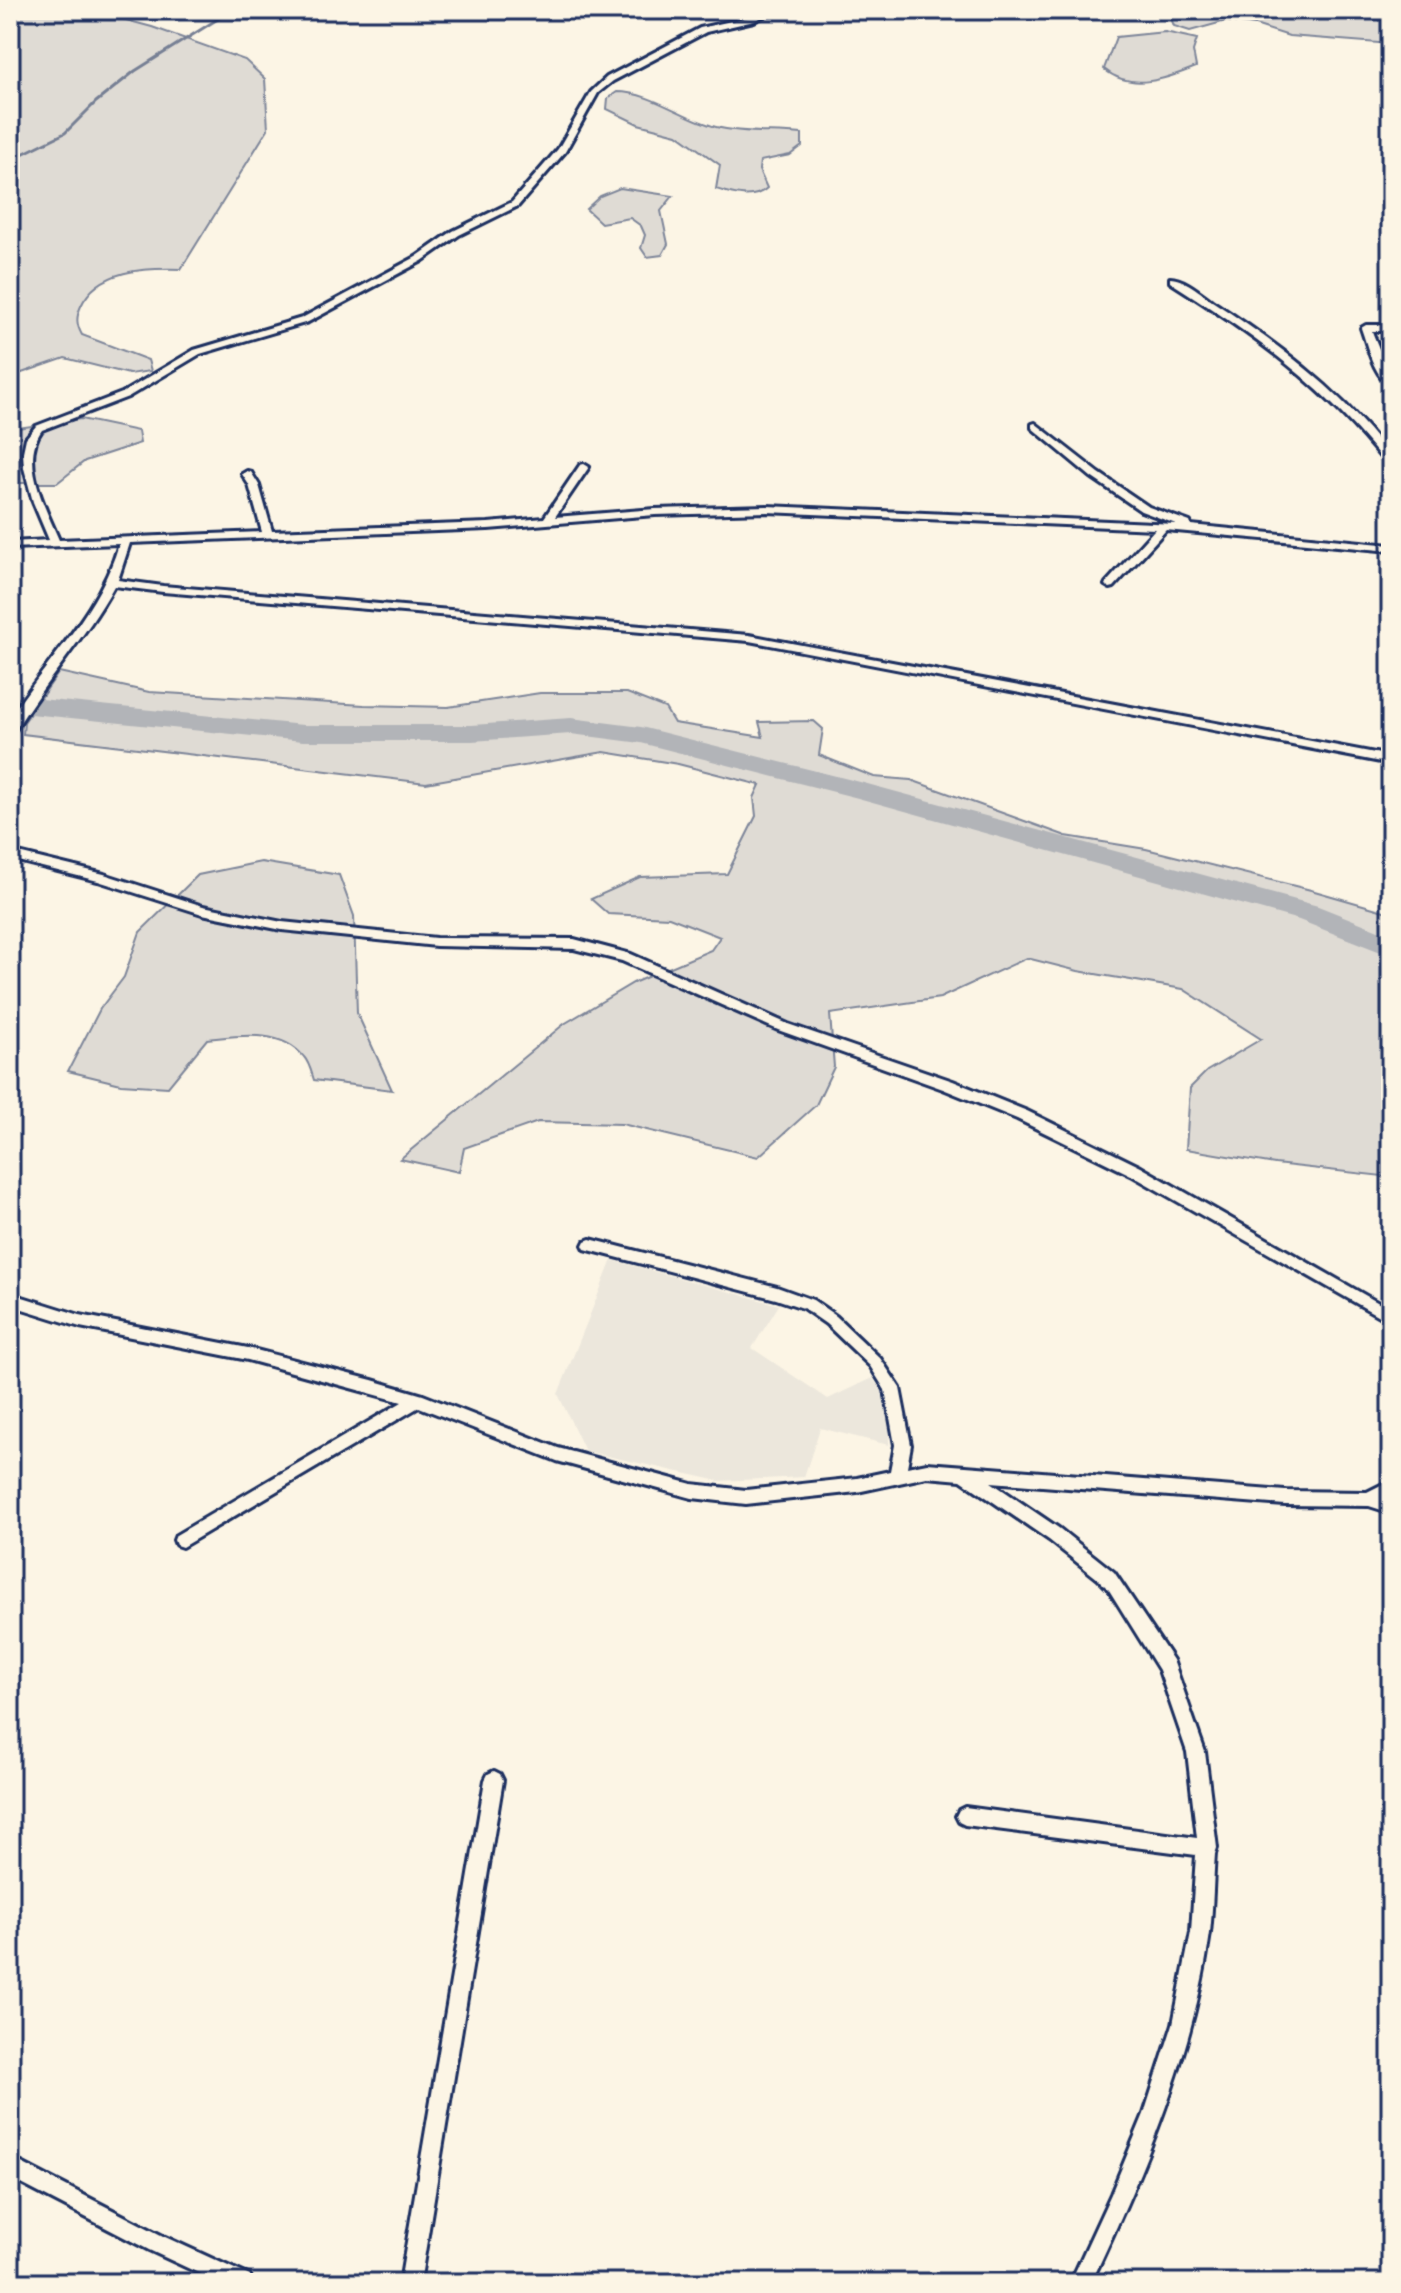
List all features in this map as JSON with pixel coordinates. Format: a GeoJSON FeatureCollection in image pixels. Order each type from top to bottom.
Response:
{"type":"FeatureCollection","features":[{"type":"Feature","properties":{"kind":"street"},"geometry":{"type":"LineString","coordinates":[[56,544],[36,497],[28,462],[30,439],[39,428],[125,395],[197,352],[312,317],[419,259],[456,233],[515,204],[562,150],[591,97],[605,82],[692,35],[773,10]]}},
{"type":"Feature","properties":{"kind":"street"},"geometry":{"type":"LineString","coordinates":[[1173,280],[1290,357],[1390,459]]}},
{"type":"Feature","properties":{"kind":"street"},"geometry":{"type":"LineString","coordinates":[[1391,328],[1366,328],[1382,371],[1391,383]]}},
{"type":"Feature","properties":{"kind":"street"},"geometry":{"type":"LineString","coordinates":[[1390,459],[1386,431],[1391,424]]}},
{"type":"Feature","properties":{"kind":"street"},"geometry":{"type":"LineString","coordinates":[[1035,426],[1095,475],[1145,509],[1197,528]]}},
{"type":"Feature","properties":{"kind":"street"},"geometry":{"type":"LineString","coordinates":[[547,521],[584,467]]}},
{"type":"Feature","properties":{"kind":"street"},"geometry":{"type":"LineString","coordinates":[[247,474],[254,485],[268,535]]}},
{"type":"Feature","properties":{"kind":"street"},"geometry":{"type":"LineString","coordinates":[[10,545],[125,542],[547,521],[655,512],[767,509],[1197,528],[1391,548]]}},
{"type":"Feature","properties":{"kind":"street"},"geometry":{"type":"LineString","coordinates":[[1110,585],[1163,527]]}},
{"type":"Feature","properties":{"kind":"street"},"geometry":{"type":"LineString","coordinates":[[10,729],[111,582],[125,542]]}},
{"type":"Feature","properties":{"kind":"street"},"geometry":{"type":"LineString","coordinates":[[111,582],[749,638],[1391,760]]}},
{"type":"Feature","properties":{"kind":"street"},"geometry":{"type":"LineString","coordinates":[[10,855],[100,877],[202,910],[282,926],[436,942],[574,944],[626,957],[783,1027],[948,1085],[1035,1121],[1164,1187],[1391,1317]]}},
{"type":"Feature","properties":{"kind":"street"},"geometry":{"type":"LineString","coordinates":[[590,1245],[777,1293],[808,1304],[831,1320],[875,1362],[892,1388],[903,1445],[897,1477]]}},
{"type":"Feature","properties":{"kind":"street"},"geometry":{"type":"LineString","coordinates":[[10,1299],[80,1321],[304,1367],[418,1400],[557,1454],[692,1491],[746,1497],[774,1495],[927,1470],[1270,1497],[1369,1499],[1391,1506]]}},
{"type":"Feature","properties":{"kind":"street"},"geometry":{"type":"LineString","coordinates":[[182,1540],[418,1400]]}},
{"type":"Feature","properties":{"kind":"street"},"geometry":{"type":"LineString","coordinates":[[960,1471],[1018,1508],[1114,1582],[1148,1631],[1177,1687],[1195,1751],[1208,1848],[1205,1915],[1184,2021],[1155,2113],[1116,2210],[1080,2283]]}},
{"type":"Feature","properties":{"kind":"street"},"geometry":{"type":"LineString","coordinates":[[1369,1499],[1391,1487]]}},
{"type":"Feature","properties":{"kind":"street"},"geometry":{"type":"LineString","coordinates":[[410,2283],[494,1780]]}},
{"type":"Feature","properties":{"kind":"street"},"geometry":{"type":"LineString","coordinates":[[965,1816],[1208,1848]]}},
{"type":"Feature","properties":{"kind":"street"},"geometry":{"type":"LineString","coordinates":[[10,2167],[156,2243],[243,2283]]}},
{"type":"Feature","properties":{"kind":"shaded area"},"geometry":{"type":"Polygon","coordinates":[[[10,10],[89,10],[152,27],[245,60],[265,79],[268,129],[181,269],[153,269],[111,278],[89,294],[79,310],[78,324],[82,335],[148,360],[151,371],[129,374],[65,358],[10,377],[10,10]]]}},
{"type":"Feature","properties":{"kind":"shaded area"},"geometry":{"type":"Polygon","coordinates":[[[1168,10],[1335,10],[1391,22],[1391,44],[1289,36],[1255,25],[1226,21],[1190,31],[1174,26],[1168,10]]]}},
{"type":"Feature","properties":{"kind":"shaded area"},"geometry":{"type":"Polygon","coordinates":[[[1165,32],[1197,39],[1193,51],[1196,67],[1173,76],[1137,82],[1114,76],[1104,69],[1116,37],[1165,32]]]}},
{"type":"Feature","properties":{"kind":"shaded area"},"geometry":{"type":"Polygon","coordinates":[[[617,92],[642,96],[716,127],[802,134],[802,146],[790,155],[760,161],[759,170],[767,188],[761,192],[742,195],[722,191],[716,189],[720,165],[677,134],[638,124],[607,109],[608,98],[617,92]]]}},
{"type":"Feature","properties":{"kind":"shaded area"},"geometry":{"type":"Polygon","coordinates":[[[620,188],[673,196],[661,211],[668,244],[662,255],[647,257],[641,248],[645,235],[641,226],[630,218],[601,223],[586,209],[600,196],[620,188]]]}},
{"type":"Feature","properties":{"kind":"shaded area"},"geometry":{"type":"Polygon","coordinates":[[[81,419],[138,431],[140,443],[85,461],[57,483],[10,483],[10,429],[81,419]]]}},
{"type":"Feature","properties":{"kind":"shaded area"},"geometry":{"type":"Polygon","coordinates":[[[59,672],[149,692],[364,705],[448,707],[540,693],[627,693],[665,708],[674,723],[763,737],[759,722],[814,721],[823,729],[819,755],[874,777],[911,780],[1066,836],[1146,849],[1391,913],[1391,1177],[1275,1164],[1186,1149],[1190,1088],[1207,1071],[1261,1039],[1183,989],[1078,971],[1027,958],[940,998],[830,1014],[834,1067],[816,1105],[758,1157],[622,1124],[538,1122],[464,1148],[459,1172],[400,1159],[564,1024],[633,983],[711,950],[720,937],[669,917],[608,914],[591,899],[640,877],[727,874],[756,816],[754,798],[760,785],[678,764],[604,752],[426,783],[23,734],[24,722],[59,672]]]}},
{"type":"Feature","properties":{"kind":"shaded area"},"geometry":{"type":"Polygon","coordinates":[[[261,862],[339,875],[354,916],[357,1013],[392,1090],[314,1080],[306,1059],[294,1048],[284,1042],[258,1036],[207,1039],[168,1087],[121,1084],[68,1071],[100,1009],[124,977],[140,932],[198,875],[261,862]]]}},
{"type":"Feature","properties":{"kind":"shaded area"},"geometry":{"type":"Polygon","coordinates":[[[612,1260],[779,1305],[752,1348],[828,1399],[872,1378],[884,1393],[890,1412],[889,1445],[820,1428],[804,1477],[719,1481],[585,1451],[558,1394],[612,1260]]]}},
{"type":"Feature","properties":{"kind":"waterway"},"geometry":{"type":"LineString","coordinates":[[10,160],[65,133],[96,102],[135,71],[232,10]]}},
{"type":"Feature","properties":{"kind":"waterway"},"geometry":{"type":"LineString","coordinates":[[10,704],[303,733],[472,733],[571,726],[641,735],[860,790],[1308,913],[1391,946]]}}]}
